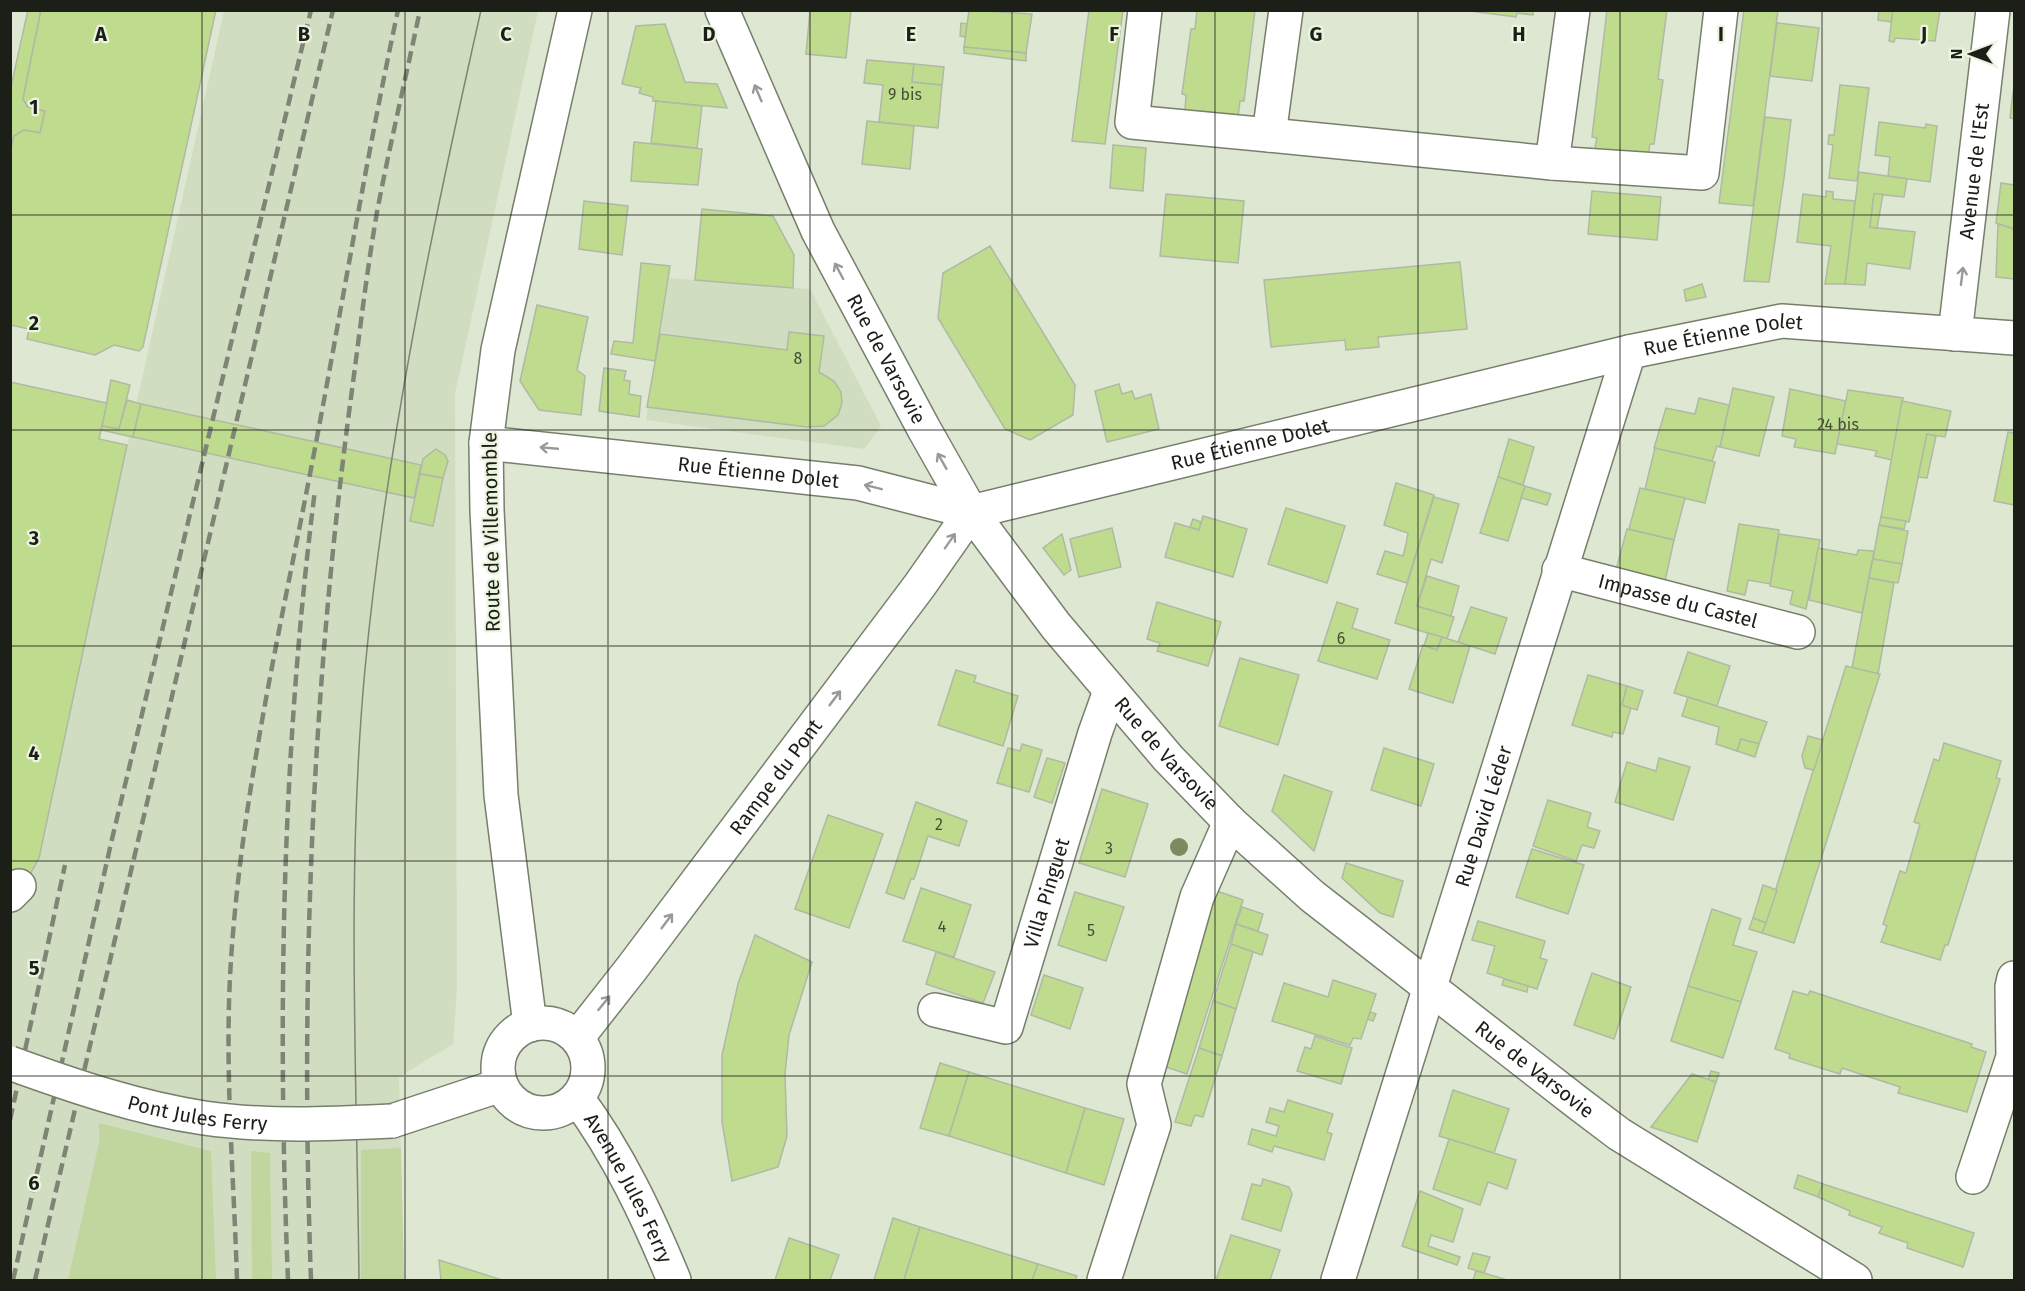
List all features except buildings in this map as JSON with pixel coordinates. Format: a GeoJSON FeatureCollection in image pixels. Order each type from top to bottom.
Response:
{"type":"FeatureCollection","features":[{"type":"Feature","properties":{"kind":"street","name":"Route de Villemomble"},"geometry":{"type":"LineString","coordinates":[[530,1024],[501,795],[487,510],[486,443],[498,350],[575,10]]}},
{"type":"Feature","properties":{"kind":"street","name":"Rue de Varsovie"},"geometry":{"type":"LineString","coordinates":[[722,10],[818,231],[971,512],[1056,627],[1168,758],[1230,822],[1312,896],[1620,1134],[1855,1281]]}},
{"type":"Feature","properties":{"kind":"street"},"geometry":{"type":"LineString","coordinates":[[1146,10],[1132,122],[1552,163],[1702,173],[1721,10]]}},
{"type":"Feature","properties":{"kind":"street"},"geometry":{"type":"LineString","coordinates":[[1269,135],[1286,10]]}},
{"type":"Feature","properties":{"kind":"street"},"geometry":{"type":"LineString","coordinates":[[1552,163],[1573,10]]}},
{"type":"Feature","properties":{"kind":"street","name":"Avenue de l'Est"},"geometry":{"type":"LineString","coordinates":[[1955,334],[1994,10]]}},
{"type":"Feature","properties":{"kind":"street","name":"Rue Étienne Dolet"},"geometry":{"type":"LineString","coordinates":[[486,443],[858,483],[971,512],[1629,352],[1782,321],[2014,338]]}},
{"type":"Feature","properties":{"kind":"street","name":"Rue David Léder"},"geometry":{"type":"LineString","coordinates":[[1338,1281],[1558,570],[1629,352]]}},
{"type":"Feature","properties":{"kind":"street","name":"Rampe du Pont"},"geometry":{"type":"LineString","coordinates":[[577,1038],[920,585],[971,512]]}},
{"type":"Feature","properties":{"kind":"street","name":"Impasse du Castel"},"geometry":{"type":"LineString","coordinates":[[1558,570],[1798,632]]}},
{"type":"Feature","properties":{"kind":"street","name":"Villa Pinguet"},"geometry":{"type":"LineString","coordinates":[[935,1010],[1006,1027],[1095,733],[1110,691]]}},
{"type":"Feature","properties":{"kind":"street"},"geometry":{"type":"LineString","coordinates":[[1104,1281],[1154,1125],[1144,1084],[1197,897],[1230,822]]}},
{"type":"Feature","properties":{"kind":"street"},"geometry":{"type":"LineString","coordinates":[[1973,1177],[2013,1057],[2012,987],[2014,978]]}},
{"type":"Feature","properties":{"kind":"street"},"geometry":{"type":"LineString","coordinates":[[530,1024],[555,1024],[577,1038],[587,1062],[587,1075],[577,1098],[565,1108],[550,1113],[535,1113],[521,1108],[509,1098],[501,1085],[498,1070],[500,1056],[506,1042],[517,1031],[530,1024]]}},
{"type":"Feature","properties":{"kind":"street","name":"Pont Jules Ferry"},"geometry":{"type":"LineString","coordinates":[[10,1063],[114,1097],[204,1118],[292,1125],[392,1121],[501,1085]]}},
{"type":"Feature","properties":{"kind":"street","name":"Avenue Jules Ferry"},"geometry":{"type":"LineString","coordinates":[[577,1098],[606,1136],[660,1246],[674,1281]]}},
{"type":"Feature","properties":{"kind":"shaded area"},"geometry":{"type":"Polygon","coordinates":[[[224,11],[538,11],[455,394],[457,990],[453,1044],[399,1077],[404,1280],[11,1280],[11,894],[30,881],[224,11]]]}},
{"type":"Feature","properties":{"kind":"shaded area"},"geometry":{"type":"Polygon","coordinates":[[[669,278],[810,289],[881,426],[864,449],[646,420],[669,278]]]}},
{"type":"Feature","properties":{"kind":"green space"},"geometry":{"type":"Polygon","coordinates":[[[99,1123],[211,1151],[216,1280],[68,1280],[99,1143],[99,1123]]]}},
{"type":"Feature","properties":{"kind":"green space"},"geometry":{"type":"Polygon","coordinates":[[[401,1148],[404,1280],[361,1280],[361,1150],[401,1148]]]}},
{"type":"Feature","properties":{"kind":"green space"},"geometry":{"type":"Polygon","coordinates":[[[251,1151],[270,1153],[272,1280],[252,1280],[251,1151]]]}},
{"type":"Feature","properties":{"kind":"tram line"},"geometry":{"type":"LineString","coordinates":[[359,1280],[354,898],[359,745],[365,669],[385,503],[412,338],[481,10]]}},
{"type":"Feature","properties":{"kind":"railway"},"geometry":{"type":"LineString","coordinates":[[13,1280],[112,839],[311,10]]}},
{"type":"Feature","properties":{"kind":"railway"},"geometry":{"type":"LineString","coordinates":[[35,1280],[333,10]]}},
{"type":"Feature","properties":{"kind":"railway"},"geometry":{"type":"LineString","coordinates":[[237,1280],[229,1091],[229,1015],[230,977],[242,850],[261,724],[398,10]]}},
{"type":"Feature","properties":{"kind":"railway"},"geometry":{"type":"LineString","coordinates":[[311,1280],[307,1057],[309,945],[312,834],[327,612],[338,501],[373,234],[420,10]]}},
{"type":"Feature","properties":{"kind":"railway"},"geometry":{"type":"LineString","coordinates":[[288,1280],[283,1083],[285,884],[295,686],[315,490]]}},
{"type":"Feature","properties":{"kind":"railway"},"geometry":{"type":"LineString","coordinates":[[10,1120],[65,865]]}}]}
